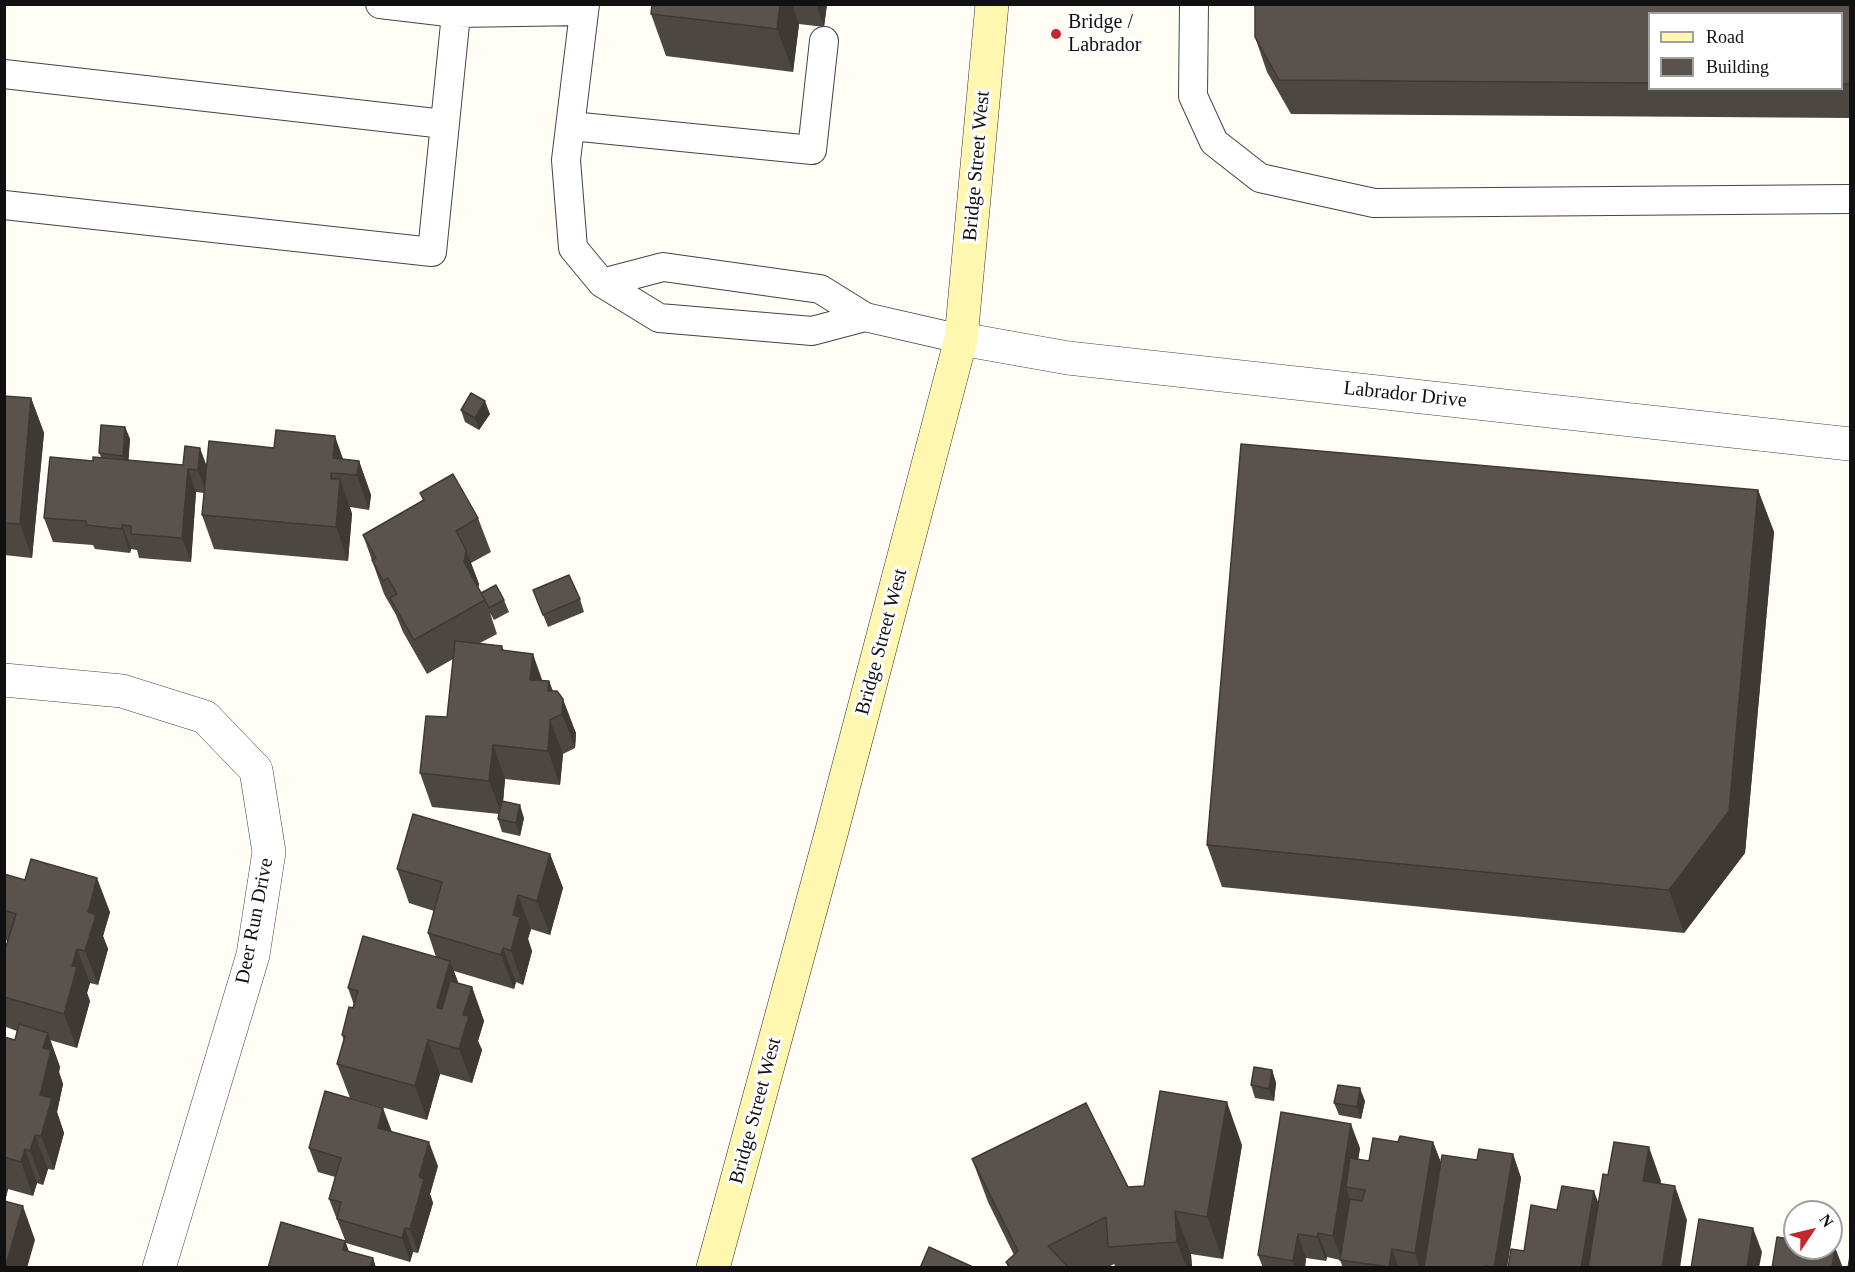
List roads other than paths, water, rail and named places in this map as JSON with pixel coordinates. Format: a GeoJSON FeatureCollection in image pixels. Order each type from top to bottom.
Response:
{"type":"FeatureCollection","features":[{"type":"Feature","properties":{"kind":"main road","name":"Bridge Street West"},"geometry":{"type":"LineString","coordinates":[[713,1268],[831,834],[961,339],[992,4]]}},
{"type":"Feature","properties":{"kind":"street","name":"Labrador Drive"},"geometry":{"type":"LineString","coordinates":[[961,339],[1068,358],[1851,444]]}},
{"type":"Feature","properties":{"kind":"street","name":"Deer Run Drive"},"geometry":{"type":"LineString","coordinates":[[4,680],[122,691],[205,717],[256,770],[269,852],[252,955],[159,1268]]}},
{"type":"Feature","properties":{"kind":"lane"},"geometry":{"type":"LineString","coordinates":[[380,4],[457,9],[584,8],[566,159],[573,248],[602,282],[659,318],[812,331],[865,317]]}},
{"type":"Feature","properties":{"kind":"lane"},"geometry":{"type":"LineString","coordinates":[[1194,4],[1193,96],[1214,142],[1260,178],[1374,203],[1851,199]]}},
{"type":"Feature","properties":{"kind":"lane"},"geometry":{"type":"LineString","coordinates":[[4,205],[432,252],[457,9]]}},
{"type":"Feature","properties":{"kind":"lane"},"geometry":{"type":"LineString","coordinates":[[571,126],[812,150],[824,41]]}},
{"type":"Feature","properties":{"kind":"lane"},"geometry":{"type":"LineString","coordinates":[[4,74],[444,124]]}},
{"type":"Feature","properties":{"kind":"lane"},"geometry":{"type":"LineString","coordinates":[[602,282],[663,267],[820,289],[865,317],[961,339]]}},
{"type":"Feature","properties":{"kind":"place","name":"Bridge / Labrador"},"geometry":{"type":"Point","coordinates":[1056,34]}}]}
